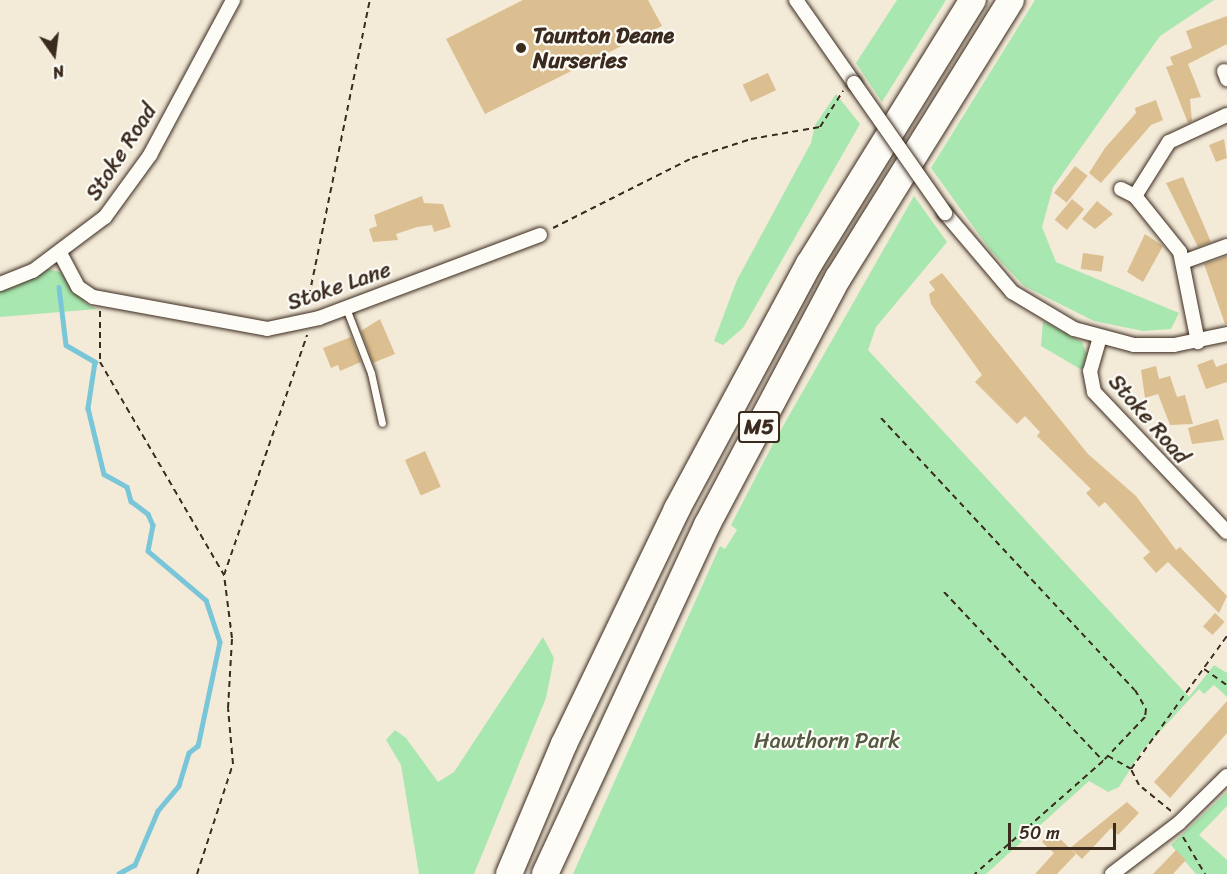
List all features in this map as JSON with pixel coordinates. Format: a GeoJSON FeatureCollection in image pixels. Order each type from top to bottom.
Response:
{"type":"FeatureCollection","features":[{"type":"Feature","properties":{"kind":"highway","name":"M5"},"geometry":{"type":"LineString","coordinates":[[509,874],[564,744],[677,509],[808,264],[973,0]]}},
{"type":"Feature","properties":{"kind":"highway","name":"M5"},"geometry":{"type":"LineString","coordinates":[[545,874],[707,525],[832,288],[1011,0]]}},
{"type":"Feature","properties":{"kind":"street","name":"Stoke Road"},"geometry":{"type":"LineString","coordinates":[[0,284],[33,272],[87,235],[130,186],[233,0]]}},
{"type":"Feature","properties":{"kind":"street"},"geometry":{"type":"LineString","coordinates":[[796,0],[945,213],[1012,292],[1042,313],[1100,337],[1134,345],[1198,342],[1227,334]]}},
{"type":"Feature","properties":{"kind":"street"},"geometry":{"type":"LineString","coordinates":[[1135,196],[1168,142],[1227,115]]}},
{"type":"Feature","properties":{"kind":"street"},"geometry":{"type":"LineString","coordinates":[[1121,189],[1135,196],[1172,240],[1183,262],[1198,342]]}},
{"type":"Feature","properties":{"kind":"street","name":"Stoke Lane"},"geometry":{"type":"LineString","coordinates":[[60,252],[78,287],[100,299],[245,328],[307,322],[540,235]]}},
{"type":"Feature","properties":{"kind":"street"},"geometry":{"type":"LineString","coordinates":[[1183,262],[1227,246]]}},
{"type":"Feature","properties":{"kind":"street","name":"Stoke Road"},"geometry":{"type":"LineString","coordinates":[[1100,337],[1090,371],[1094,392],[1227,532]]}},
{"type":"Feature","properties":{"kind":"street"},"geometry":{"type":"LineString","coordinates":[[1112,874],[1179,823],[1227,776]]}},
{"type":"Feature","properties":{"kind":"lane"},"geometry":{"type":"LineString","coordinates":[[346,308],[371,373],[382,423]]}},
{"type":"Feature","properties":{"kind":"path"},"geometry":{"type":"LineString","coordinates":[[224,575],[309,331],[307,322],[370,0]]}},
{"type":"Feature","properties":{"kind":"path"},"geometry":{"type":"LineString","coordinates":[[540,235],[692,158],[751,139],[820,127],[853,80]]}},
{"type":"Feature","properties":{"kind":"path"},"geometry":{"type":"LineString","coordinates":[[100,299],[100,362],[224,575],[232,638],[228,708],[233,764],[197,874]]}},
{"type":"Feature","properties":{"kind":"path"},"geometry":{"type":"LineString","coordinates":[[881,418],[1142,700],[1145,717],[1108,756],[975,874]]}},
{"type":"Feature","properties":{"kind":"path"},"geometry":{"type":"LineString","coordinates":[[944,592],[1103,761]]}},
{"type":"Feature","properties":{"kind":"path"},"geometry":{"type":"LineString","coordinates":[[1131,769],[1227,636]]}},
{"type":"Feature","properties":{"kind":"path"},"geometry":{"type":"LineString","coordinates":[[1204,669],[1227,685]]}},
{"type":"Feature","properties":{"kind":"path"},"geometry":{"type":"LineString","coordinates":[[1108,756],[1131,769],[1139,785],[1179,823],[1185,846],[1206,874]]}},
{"type":"Feature","properties":{"kind":"green space"},"geometry":{"type":"Polygon","coordinates":[[[897,0],[946,0],[882,102],[856,63],[897,0]]]}},
{"type":"Feature","properties":{"kind":"green space"},"geometry":{"type":"Polygon","coordinates":[[[1035,0],[1214,0],[1160,36],[1053,187],[1042,227],[1056,262],[1179,313],[1171,329],[1143,331],[1094,321],[1024,286],[991,251],[931,168],[1035,0]]]}},
{"type":"Feature","properties":{"kind":"green space"},"geometry":{"type":"Polygon","coordinates":[[[836,94],[860,124],[743,328],[723,345],[714,341],[737,280],[811,143],[815,125],[836,94]]]}},
{"type":"Feature","properties":{"kind":"green space","name":"Hawthorn Park"},"geometry":{"type":"Polygon","coordinates":[[[914,196],[947,242],[876,327],[868,350],[1189,697],[1214,665],[1227,673],[1227,697],[1214,685],[1204,694],[1199,689],[1141,752],[1119,787],[1108,792],[1089,781],[986,874],[573,874],[720,546],[725,549],[737,530],[731,525],[774,442],[914,196]]]}},
{"type":"Feature","properties":{"kind":"green space"},"geometry":{"type":"Polygon","coordinates":[[[49,269],[66,274],[85,303],[97,309],[0,317],[0,291],[49,269]]]}},
{"type":"Feature","properties":{"kind":"green space"},"geometry":{"type":"Polygon","coordinates":[[[1043,321],[1082,342],[1087,355],[1082,370],[1041,346],[1043,321]]]}},
{"type":"Feature","properties":{"kind":"green space"},"geometry":{"type":"Polygon","coordinates":[[[543,637],[554,658],[546,698],[474,874],[419,874],[401,765],[386,740],[395,730],[406,738],[438,782],[454,772],[543,637]]]}},
{"type":"Feature","properties":{"kind":"green space"},"geometry":{"type":"Polygon","coordinates":[[[1227,792],[1227,806],[1199,835],[1227,860],[1227,874],[1196,874],[1171,845],[1227,792]]]}},
{"type":"Feature","properties":{"kind":"building","name":"Taunton Deane Nurseries"},"geometry":{"type":"Polygon","coordinates":[[[523,0],[648,0],[662,26],[485,114],[446,39],[523,0]]]}},
{"type":"Feature","properties":{"kind":"building"},"geometry":{"type":"Polygon","coordinates":[[[1227,16],[1227,44],[1188,64],[1201,97],[1190,99],[1192,121],[1188,123],[1166,67],[1173,65],[1170,57],[1192,48],[1186,31],[1227,16]]]}},
{"type":"Feature","properties":{"kind":"building"},"geometry":{"type":"Polygon","coordinates":[[[768,73],[776,90],[751,102],[743,85],[768,73]]]}},
{"type":"Feature","properties":{"kind":"building"},"geometry":{"type":"Polygon","coordinates":[[[1156,100],[1163,120],[1151,125],[1101,183],[1089,173],[1105,148],[1136,113],[1135,108],[1156,100]]]}},
{"type":"Feature","properties":{"kind":"building"},"geometry":{"type":"Polygon","coordinates":[[[1224,139],[1227,158],[1216,162],[1209,145],[1224,139]]]}},
{"type":"Feature","properties":{"kind":"building"},"geometry":{"type":"Polygon","coordinates":[[[1075,166],[1088,176],[1067,203],[1054,193],[1075,166]]]}},
{"type":"Feature","properties":{"kind":"building"},"geometry":{"type":"Polygon","coordinates":[[[1183,177],[1211,242],[1198,247],[1166,183],[1183,177]]]}},
{"type":"Feature","properties":{"kind":"building"},"geometry":{"type":"Polygon","coordinates":[[[422,196],[424,203],[443,204],[451,227],[434,232],[432,225],[417,227],[396,234],[398,240],[373,242],[369,229],[377,226],[374,215],[422,196]]]}},
{"type":"Feature","properties":{"kind":"building"},"geometry":{"type":"Polygon","coordinates":[[[1072,199],[1084,209],[1067,230],[1055,220],[1072,199]]]}},
{"type":"Feature","properties":{"kind":"building"},"geometry":{"type":"Polygon","coordinates":[[[1097,201],[1113,214],[1095,229],[1082,219],[1097,201]]]}},
{"type":"Feature","properties":{"kind":"building"},"geometry":{"type":"Polygon","coordinates":[[[1145,234],[1163,246],[1143,282],[1127,272],[1145,234]]]}},
{"type":"Feature","properties":{"kind":"building"},"geometry":{"type":"Polygon","coordinates":[[[1083,253],[1104,256],[1102,272],[1081,269],[1083,253]]]}},
{"type":"Feature","properties":{"kind":"building"},"geometry":{"type":"Polygon","coordinates":[[[1227,256],[1227,324],[1225,324],[1204,264],[1227,256]]]}},
{"type":"Feature","properties":{"kind":"building"},"geometry":{"type":"Polygon","coordinates":[[[942,273],[1088,454],[1136,496],[1176,550],[1180,547],[1227,596],[1219,613],[1168,562],[1156,573],[1143,558],[1150,552],[1105,502],[1099,507],[1086,493],[1091,489],[1037,436],[1040,432],[1025,416],[1017,424],[975,382],[982,375],[931,304],[929,294],[935,290],[929,282],[942,273]]]}},
{"type":"Feature","properties":{"kind":"building"},"geometry":{"type":"Polygon","coordinates":[[[380,319],[395,354],[373,363],[361,331],[380,319]]]}},
{"type":"Feature","properties":{"kind":"building"},"geometry":{"type":"Polygon","coordinates":[[[351,337],[361,362],[340,371],[338,365],[331,368],[323,348],[351,337]]]}},
{"type":"Feature","properties":{"kind":"building"},"geometry":{"type":"Polygon","coordinates":[[[1213,359],[1216,367],[1227,363],[1227,382],[1206,389],[1197,365],[1213,359]]]}},
{"type":"Feature","properties":{"kind":"building"},"geometry":{"type":"Polygon","coordinates":[[[1156,366],[1159,379],[1170,376],[1177,397],[1185,395],[1193,424],[1170,425],[1158,394],[1145,398],[1141,370],[1156,366]]]}},
{"type":"Feature","properties":{"kind":"building"},"geometry":{"type":"Polygon","coordinates":[[[1218,419],[1224,440],[1192,444],[1188,428],[1218,419]]]}},
{"type":"Feature","properties":{"kind":"building"},"geometry":{"type":"Polygon","coordinates":[[[425,451],[441,487],[421,496],[405,460],[425,451]]]}},
{"type":"Feature","properties":{"kind":"building"},"geometry":{"type":"Polygon","coordinates":[[[1215,613],[1225,622],[1213,635],[1203,626],[1215,613]]]}},
{"type":"Feature","properties":{"kind":"building"},"geometry":{"type":"Polygon","coordinates":[[[1227,701],[1227,733],[1170,798],[1154,782],[1227,701]]]}},
{"type":"Feature","properties":{"kind":"building"},"geometry":{"type":"Polygon","coordinates":[[[1127,802],[1139,813],[1118,835],[1111,828],[1082,859],[1070,848],[1127,802]]]}},
{"type":"Feature","properties":{"kind":"building"},"geometry":{"type":"Polygon","coordinates":[[[1052,831],[1076,854],[1057,874],[1035,874],[1054,853],[1042,842],[1052,831]]]}},
{"type":"Feature","properties":{"kind":"building"},"geometry":{"type":"Polygon","coordinates":[[[1176,850],[1186,860],[1173,874],[1153,874],[1176,850]]]}},
{"type":"Feature","properties":{"kind":"waterway"},"geometry":{"type":"LineString","coordinates":[[59,287],[66,345],[95,362],[88,408],[104,474],[127,487],[131,501],[148,514],[153,525],[148,551],[206,600],[220,642],[198,746],[189,753],[179,786],[158,811],[135,865],[119,874]]}},
{"type":"Feature","properties":{"kind":"place","name":"Taunton Deane Nurseries"},"geometry":{"type":"Point","coordinates":[521,48]}}]}
